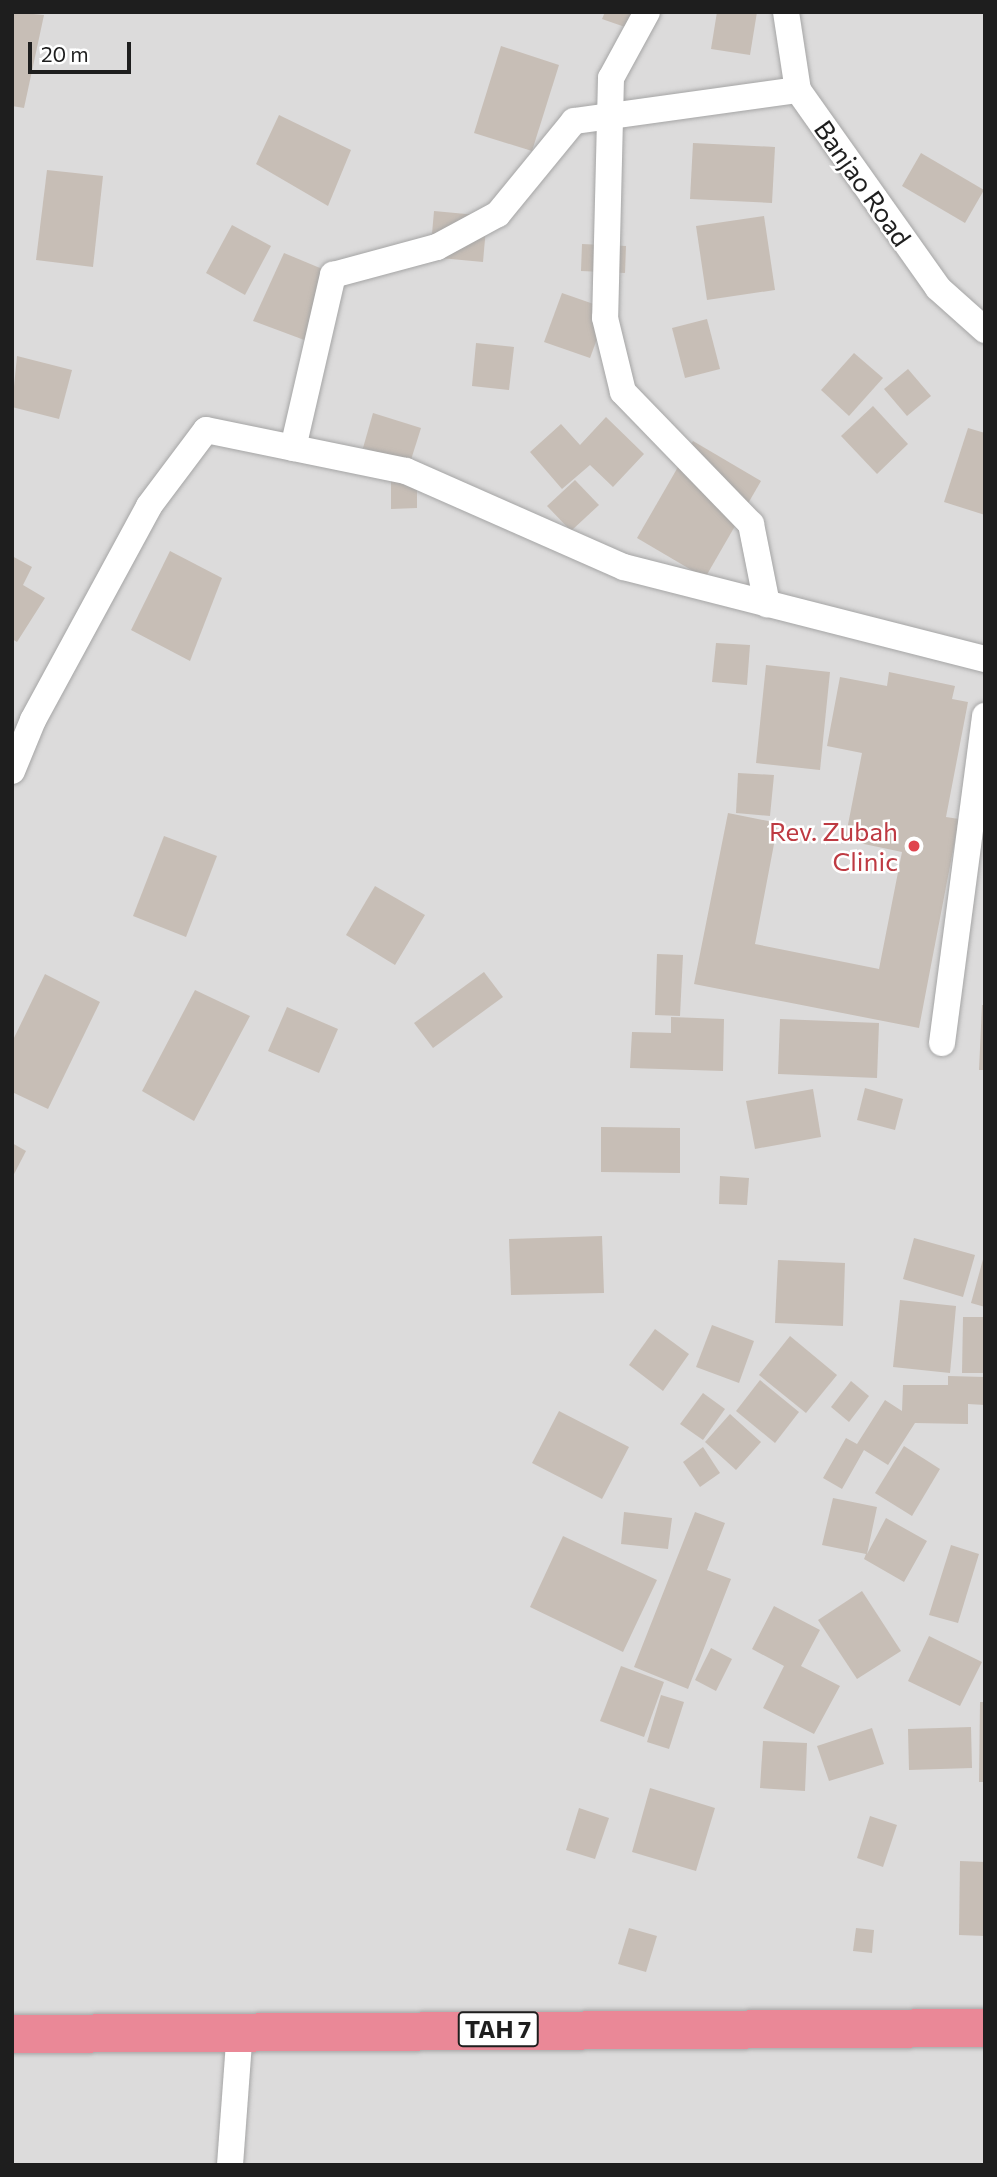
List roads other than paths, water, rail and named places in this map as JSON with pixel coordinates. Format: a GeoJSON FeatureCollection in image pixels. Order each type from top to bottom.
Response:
{"type":"FeatureCollection","features":[{"type":"Feature","properties":{"kind":"highway","name":"TAH 7"},"geometry":{"type":"LineString","coordinates":[[12,2034],[240,2029],[985,2028]]}},
{"type":"Feature","properties":{"kind":"street"},"geometry":{"type":"LineString","coordinates":[[648,12],[611,78],[614,115],[605,318],[623,392],[751,524],[767,604]]}},
{"type":"Feature","properties":{"kind":"street","name":"Banjao Road"},"geometry":{"type":"LineString","coordinates":[[786,12],[798,90],[938,288],[985,330]]}},
{"type":"Feature","properties":{"kind":"street"},"geometry":{"type":"LineString","coordinates":[[293,448],[333,275],[437,247],[498,214],[574,121],[798,90]]}},
{"type":"Feature","properties":{"kind":"street"},"geometry":{"type":"LineString","coordinates":[[12,771],[33,720],[149,506],[206,430],[406,471],[624,567],[985,659]]}},
{"type":"Feature","properties":{"kind":"street"},"geometry":{"type":"LineString","coordinates":[[942,1043],[962,923],[985,716]]}},
{"type":"Feature","properties":{"kind":"street"},"geometry":{"type":"LineString","coordinates":[[230,2165],[240,2029]]}},
{"type":"Feature","properties":{"kind":"place","name":"Rev. Zubah Clinic"},"geometry":{"type":"Point","coordinates":[914,846]}}]}
